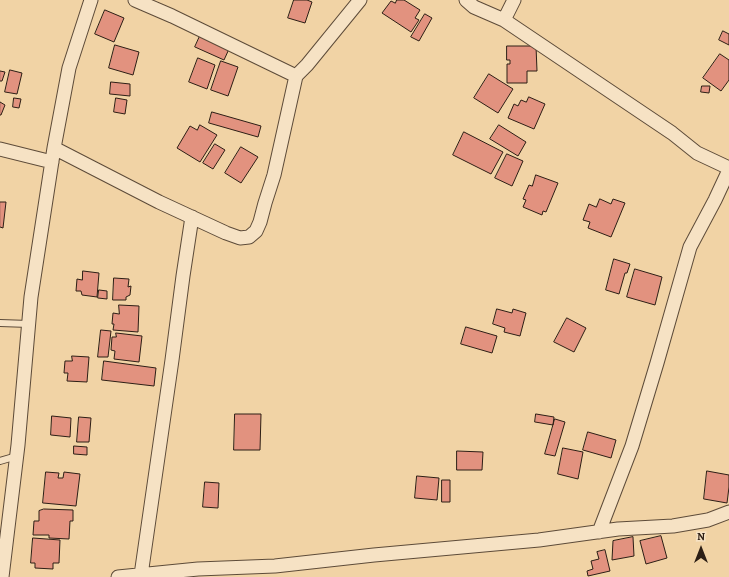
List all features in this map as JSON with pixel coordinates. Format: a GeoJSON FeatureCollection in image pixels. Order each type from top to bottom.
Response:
{"type":"FeatureCollection","features":[{"type":"Feature","properties":{"kind":"street"},"geometry":{"type":"LineString","coordinates":[[2,577],[17,456],[31,297],[54,148],[69,68],[91,0]]}},
{"type":"Feature","properties":{"kind":"street"},"geometry":{"type":"LineString","coordinates":[[134,0],[172,16],[296,76]]}},
{"type":"Feature","properties":{"kind":"street"},"geometry":{"type":"LineString","coordinates":[[54,148],[159,202],[240,238],[249,237],[256,231],[260,222],[274,174],[296,76],[307,65],[360,0]]}},
{"type":"Feature","properties":{"kind":"street"},"geometry":{"type":"LineString","coordinates":[[466,0],[474,7],[504,20],[672,133],[697,153],[729,169],[715,200],[690,247],[658,363],[632,446],[599,532]]}},
{"type":"Feature","properties":{"kind":"street"},"geometry":{"type":"LineString","coordinates":[[504,20],[514,0]]}},
{"type":"Feature","properties":{"kind":"street"},"geometry":{"type":"LineString","coordinates":[[0,150],[52,162]]}},
{"type":"Feature","properties":{"kind":"street"},"geometry":{"type":"LineString","coordinates":[[141,575],[192,217]]}},
{"type":"Feature","properties":{"kind":"street"},"geometry":{"type":"LineString","coordinates":[[118,577],[198,569],[274,572],[374,555],[532,540],[618,529],[673,526],[708,520],[729,512]]}},
{"type":"Feature","properties":{"kind":"lane"},"geometry":{"type":"LineString","coordinates":[[0,324],[29,324]]}},
{"type":"Feature","properties":{"kind":"lane"},"geometry":{"type":"LineString","coordinates":[[0,461],[17,456]]}},
{"type":"Feature","properties":{"kind":"building"},"geometry":{"type":"Polygon","coordinates":[[[294,0],[307,0],[312,2],[305,23],[288,18],[294,0]]]}},
{"type":"Feature","properties":{"kind":"building"},"geometry":{"type":"Polygon","coordinates":[[[397,0],[404,0],[420,10],[415,18],[419,20],[411,32],[382,13],[391,1],[395,3],[397,0]]]}},
{"type":"Feature","properties":{"kind":"building"},"geometry":{"type":"Polygon","coordinates":[[[105,10],[124,18],[114,42],[95,34],[105,10]]]}},
{"type":"Feature","properties":{"kind":"building"},"geometry":{"type":"Polygon","coordinates":[[[425,14],[432,18],[419,41],[411,37],[425,14]]]}},
{"type":"Feature","properties":{"kind":"building"},"geometry":{"type":"Polygon","coordinates":[[[723,31],[729,34],[729,45],[719,40],[723,31]]]}},
{"type":"Feature","properties":{"kind":"building"},"geometry":{"type":"Polygon","coordinates":[[[200,36],[229,49],[224,60],[195,47],[200,36]]]}},
{"type":"Feature","properties":{"kind":"building"},"geometry":{"type":"Polygon","coordinates":[[[115,45],[139,52],[133,75],[109,68],[115,45]]]}},
{"type":"Feature","properties":{"kind":"building"},"geometry":{"type":"Polygon","coordinates":[[[507,46],[536,46],[537,71],[527,71],[527,83],[507,83],[507,64],[510,64],[510,60],[507,60],[507,46]]]}},
{"type":"Feature","properties":{"kind":"building"},"geometry":{"type":"Polygon","coordinates":[[[720,54],[729,60],[729,80],[721,91],[703,78],[720,54]]]}},
{"type":"Feature","properties":{"kind":"building"},"geometry":{"type":"Polygon","coordinates":[[[198,58],[215,65],[207,89],[189,82],[198,58]]]}},
{"type":"Feature","properties":{"kind":"building"},"geometry":{"type":"Polygon","coordinates":[[[221,61],[238,67],[228,96],[211,90],[221,61]]]}},
{"type":"Feature","properties":{"kind":"building"},"geometry":{"type":"Polygon","coordinates":[[[10,70],[22,73],[17,94],[5,92],[10,70]]]}},
{"type":"Feature","properties":{"kind":"building"},"geometry":{"type":"Polygon","coordinates":[[[0,71],[5,72],[2,81],[0,81],[0,71]]]}},
{"type":"Feature","properties":{"kind":"building"},"geometry":{"type":"Polygon","coordinates":[[[489,74],[513,89],[498,113],[474,98],[489,74]]]}},
{"type":"Feature","properties":{"kind":"building"},"geometry":{"type":"Polygon","coordinates":[[[111,82],[130,84],[130,96],[110,94],[111,82]]]}},
{"type":"Feature","properties":{"kind":"building"},"geometry":{"type":"Polygon","coordinates":[[[702,86],[710,86],[709,93],[701,92],[702,86]]]}},
{"type":"Feature","properties":{"kind":"building"},"geometry":{"type":"Polygon","coordinates":[[[529,97],[545,104],[534,129],[508,118],[514,104],[518,106],[521,100],[526,102],[529,97]]]}},
{"type":"Feature","properties":{"kind":"building"},"geometry":{"type":"Polygon","coordinates":[[[14,98],[21,99],[19,108],[13,107],[14,98]]]}},
{"type":"Feature","properties":{"kind":"building"},"geometry":{"type":"Polygon","coordinates":[[[116,98],[127,100],[125,114],[114,112],[116,98]]]}},
{"type":"Feature","properties":{"kind":"building"},"geometry":{"type":"Polygon","coordinates":[[[0,102],[5,105],[1,115],[0,115],[0,102]]]}},
{"type":"Feature","properties":{"kind":"building"},"geometry":{"type":"Polygon","coordinates":[[[212,112],[261,126],[258,137],[209,123],[212,112]]]}},
{"type":"Feature","properties":{"kind":"building"},"geometry":{"type":"Polygon","coordinates":[[[200,125],[217,135],[200,162],[177,148],[190,126],[197,130],[200,125]]]}},
{"type":"Feature","properties":{"kind":"building"},"geometry":{"type":"Polygon","coordinates":[[[499,125],[526,142],[518,156],[490,139],[499,125]]]}},
{"type":"Feature","properties":{"kind":"building"},"geometry":{"type":"Polygon","coordinates":[[[464,132],[503,152],[491,174],[453,155],[464,132]]]}},
{"type":"Feature","properties":{"kind":"building"},"geometry":{"type":"Polygon","coordinates":[[[215,144],[225,150],[213,169],[203,163],[215,144]]]}},
{"type":"Feature","properties":{"kind":"building"},"geometry":{"type":"Polygon","coordinates":[[[241,147],[258,157],[241,183],[225,173],[241,147]]]}},
{"type":"Feature","properties":{"kind":"building"},"geometry":{"type":"Polygon","coordinates":[[[507,154],[523,161],[512,186],[495,178],[507,154]]]}},
{"type":"Feature","properties":{"kind":"building"},"geometry":{"type":"Polygon","coordinates":[[[536,175],[558,183],[546,212],[543,211],[542,215],[523,207],[526,200],[523,199],[529,185],[532,186],[536,175]]]}},
{"type":"Feature","properties":{"kind":"building"},"geometry":{"type":"Polygon","coordinates":[[[600,199],[611,204],[613,199],[625,203],[611,237],[588,228],[590,222],[583,220],[589,204],[596,207],[600,199]]]}},
{"type":"Feature","properties":{"kind":"building"},"geometry":{"type":"Polygon","coordinates":[[[0,202],[6,202],[3,228],[0,227],[0,202]]]}},
{"type":"Feature","properties":{"kind":"building"},"geometry":{"type":"Polygon","coordinates":[[[614,259],[630,264],[627,273],[625,273],[619,294],[606,290],[614,259]]]}},
{"type":"Feature","properties":{"kind":"building"},"geometry":{"type":"Polygon","coordinates":[[[635,269],[662,277],[655,305],[627,297],[635,269]]]}},
{"type":"Feature","properties":{"kind":"building"},"geometry":{"type":"Polygon","coordinates":[[[83,271],[99,273],[97,297],[82,295],[81,291],[76,291],[77,279],[82,280],[83,271]]]}},
{"type":"Feature","properties":{"kind":"building"},"geometry":{"type":"Polygon","coordinates":[[[114,278],[129,279],[128,287],[131,286],[130,295],[126,297],[126,300],[113,300],[114,278]]]}},
{"type":"Feature","properties":{"kind":"building"},"geometry":{"type":"Polygon","coordinates":[[[99,290],[107,291],[107,299],[98,298],[99,290]]]}},
{"type":"Feature","properties":{"kind":"building"},"geometry":{"type":"Polygon","coordinates":[[[119,305],[139,306],[138,332],[113,330],[113,313],[119,314],[119,305]]]}},
{"type":"Feature","properties":{"kind":"building"},"geometry":{"type":"Polygon","coordinates":[[[497,309],[512,313],[513,309],[526,313],[520,336],[504,332],[505,328],[493,324],[497,309]]]}},
{"type":"Feature","properties":{"kind":"building"},"geometry":{"type":"Polygon","coordinates":[[[567,318],[586,328],[574,352],[554,342],[567,318]]]}},
{"type":"Feature","properties":{"kind":"building"},"geometry":{"type":"Polygon","coordinates":[[[466,327],[497,336],[492,353],[461,344],[466,327]]]}},
{"type":"Feature","properties":{"kind":"building"},"geometry":{"type":"Polygon","coordinates":[[[101,330],[111,331],[108,357],[98,357],[101,330]]]}},
{"type":"Feature","properties":{"kind":"building"},"geometry":{"type":"Polygon","coordinates":[[[116,333],[142,336],[139,362],[114,359],[115,351],[111,350],[112,337],[116,337],[116,333]]]}},
{"type":"Feature","properties":{"kind":"building"},"geometry":{"type":"Polygon","coordinates":[[[72,356],[89,357],[87,382],[67,381],[68,373],[64,373],[65,361],[72,361],[72,356]]]}},
{"type":"Feature","properties":{"kind":"building"},"geometry":{"type":"Polygon","coordinates":[[[104,361],[156,368],[154,386],[102,380],[104,361]]]}},
{"type":"Feature","properties":{"kind":"building"},"geometry":{"type":"Polygon","coordinates":[[[235,414],[261,414],[260,450],[234,450],[235,414]]]}},
{"type":"Feature","properties":{"kind":"building"},"geometry":{"type":"Polygon","coordinates":[[[536,414],[554,417],[553,425],[535,422],[536,414]]]}},
{"type":"Feature","properties":{"kind":"building"},"geometry":{"type":"Polygon","coordinates":[[[52,416],[71,418],[70,437],[51,435],[52,416]]]}},
{"type":"Feature","properties":{"kind":"building"},"geometry":{"type":"Polygon","coordinates":[[[79,417],[91,418],[89,442],[77,442],[79,417]]]}},
{"type":"Feature","properties":{"kind":"building"},"geometry":{"type":"Polygon","coordinates":[[[555,419],[565,422],[555,456],[545,454],[555,419]]]}},
{"type":"Feature","properties":{"kind":"building"},"geometry":{"type":"Polygon","coordinates":[[[588,432],[616,440],[611,458],[583,450],[588,432]]]}},
{"type":"Feature","properties":{"kind":"building"},"geometry":{"type":"Polygon","coordinates":[[[74,446],[87,447],[87,455],[74,454],[74,446]]]}},
{"type":"Feature","properties":{"kind":"building"},"geometry":{"type":"Polygon","coordinates":[[[563,448],[583,452],[578,479],[558,474],[563,448]]]}},
{"type":"Feature","properties":{"kind":"building"},"geometry":{"type":"Polygon","coordinates":[[[457,451],[483,452],[482,470],[457,470],[457,451]]]}},
{"type":"Feature","properties":{"kind":"building"},"geometry":{"type":"Polygon","coordinates":[[[707,471],[729,475],[727,503],[704,499],[707,471]]]}},
{"type":"Feature","properties":{"kind":"building"},"geometry":{"type":"Polygon","coordinates":[[[46,472],[59,473],[58,478],[63,478],[64,472],[80,474],[76,506],[43,503],[46,472]]]}},
{"type":"Feature","properties":{"kind":"building"},"geometry":{"type":"Polygon","coordinates":[[[417,476],[439,478],[437,500],[415,498],[417,476]]]}},
{"type":"Feature","properties":{"kind":"building"},"geometry":{"type":"Polygon","coordinates":[[[442,480],[450,480],[450,502],[442,502],[442,480]]]}},
{"type":"Feature","properties":{"kind":"building"},"geometry":{"type":"Polygon","coordinates":[[[205,482],[219,483],[218,508],[203,507],[205,482]]]}},
{"type":"Feature","properties":{"kind":"building"},"geometry":{"type":"Polygon","coordinates":[[[44,509],[73,510],[73,521],[70,521],[69,539],[49,538],[49,535],[33,535],[34,521],[39,521],[39,511],[44,509]]]}},
{"type":"Feature","properties":{"kind":"building"},"geometry":{"type":"Polygon","coordinates":[[[661,536],[667,558],[646,564],[640,541],[661,536]]]}},
{"type":"Feature","properties":{"kind":"building"},"geometry":{"type":"Polygon","coordinates":[[[633,537],[634,556],[612,560],[613,541],[633,537]]]}},
{"type":"Feature","properties":{"kind":"building"},"geometry":{"type":"Polygon","coordinates":[[[33,538],[60,540],[59,563],[53,563],[53,569],[35,568],[35,563],[31,563],[33,538]]]}},
{"type":"Feature","properties":{"kind":"building"},"geometry":{"type":"Polygon","coordinates":[[[605,550],[610,571],[588,576],[587,571],[593,569],[591,561],[599,559],[597,552],[605,550]]]}}]}
